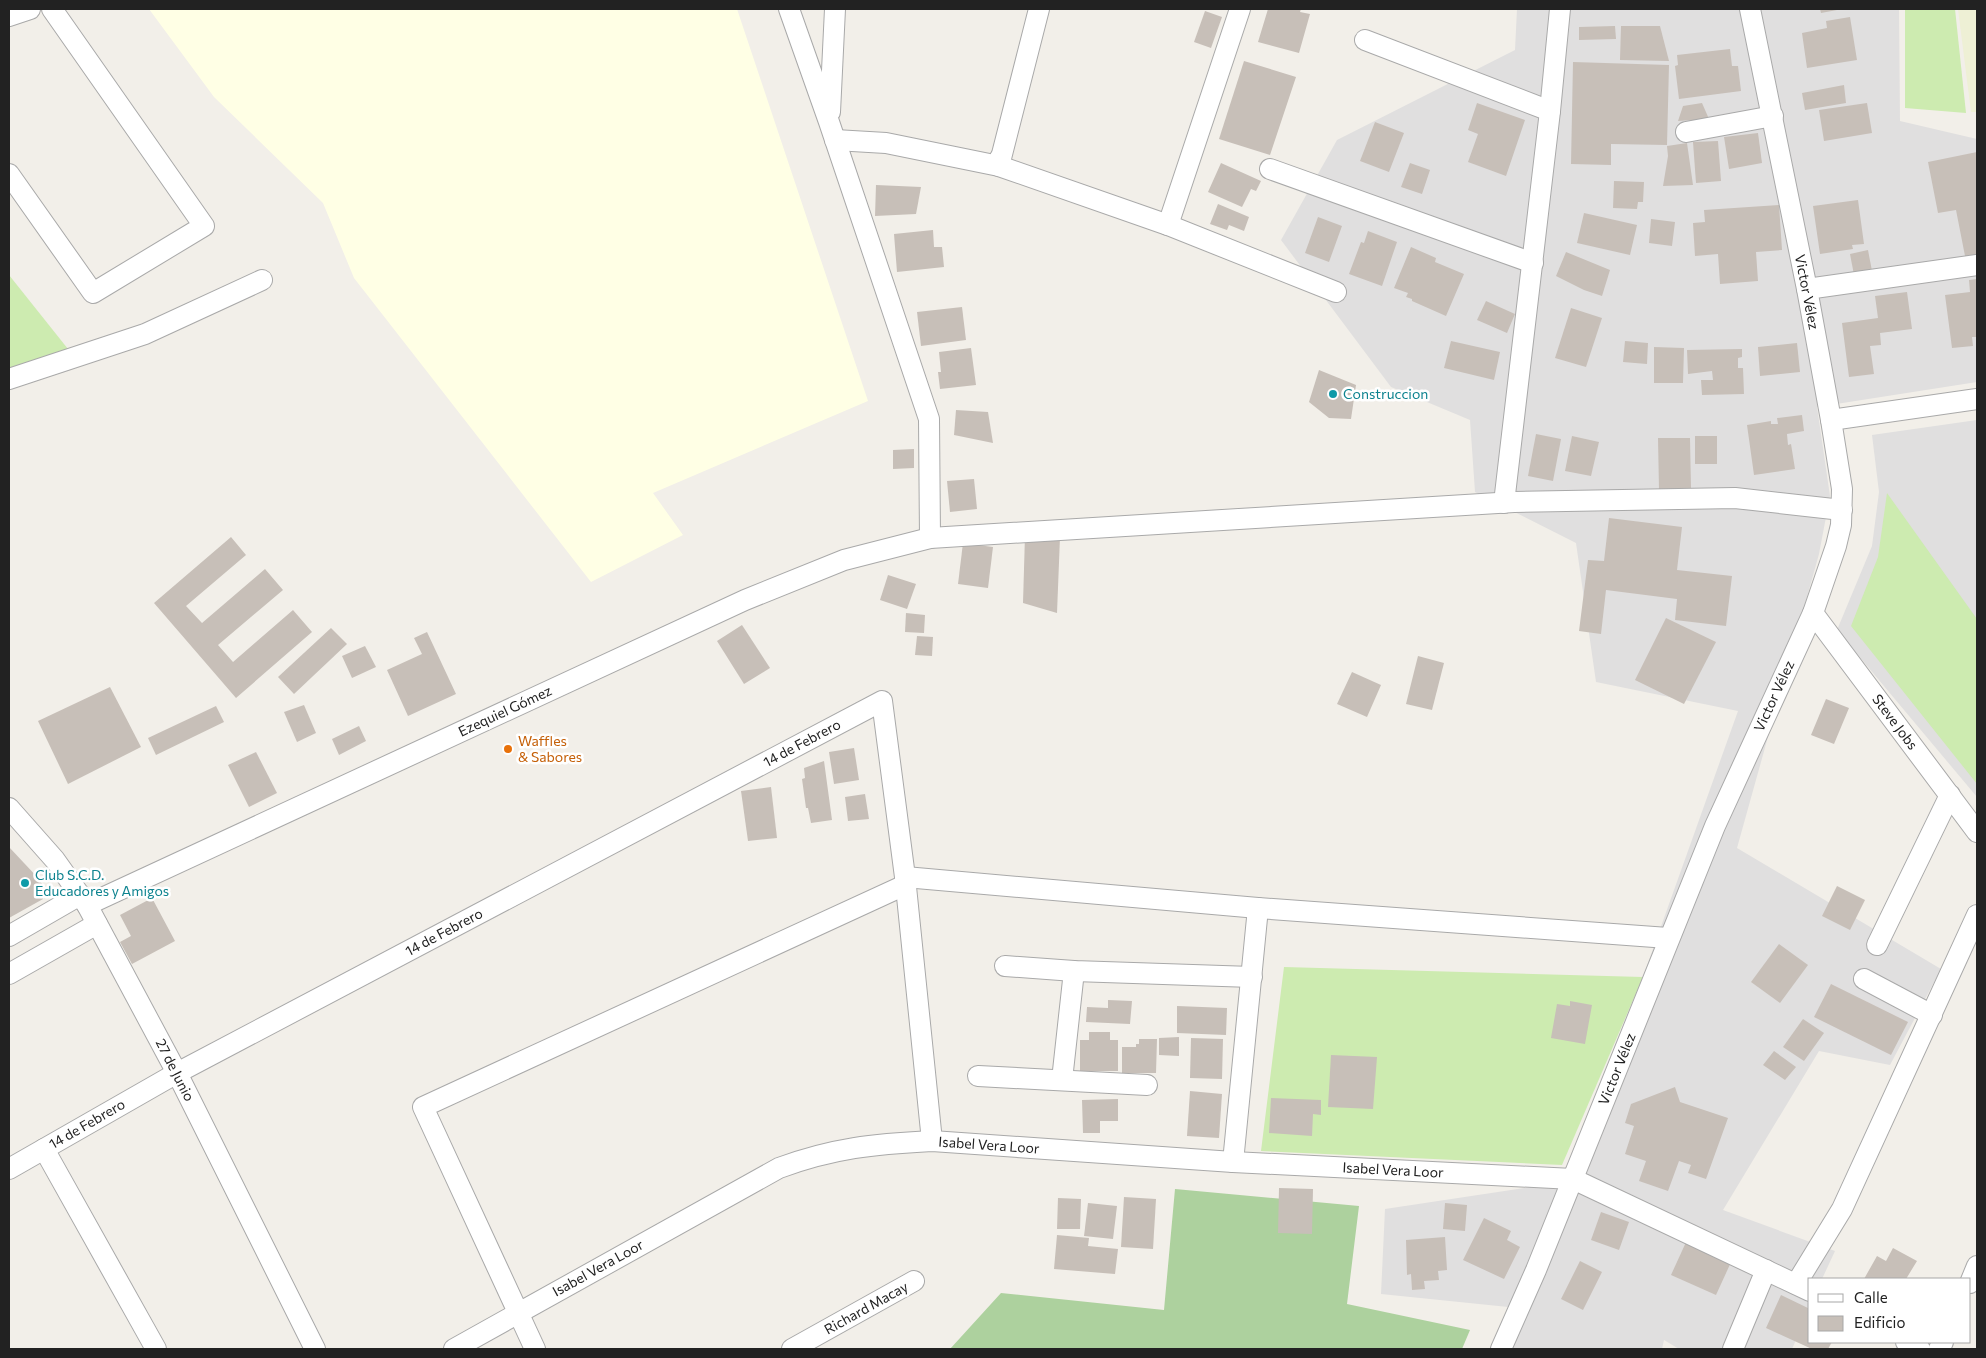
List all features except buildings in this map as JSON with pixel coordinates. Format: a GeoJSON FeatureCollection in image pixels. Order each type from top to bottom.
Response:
{"type":"FeatureCollection","features":[{"type":"Feature","properties":{"kind":"street"},"geometry":{"type":"LineString","coordinates":[[9,16],[30,9]]}},
{"type":"Feature","properties":{"kind":"street"},"geometry":{"type":"LineString","coordinates":[[9,174],[93,292],[204,226],[52,9]]}},
{"type":"Feature","properties":{"kind":"street"},"geometry":{"type":"LineString","coordinates":[[789,9],[929,419],[930,538]]}},
{"type":"Feature","properties":{"kind":"street"},"geometry":{"type":"LineString","coordinates":[[832,131],[835,9]]}},
{"type":"Feature","properties":{"kind":"street"},"geometry":{"type":"LineString","coordinates":[[999,162],[1039,9]]}},
{"type":"Feature","properties":{"kind":"street"},"geometry":{"type":"LineString","coordinates":[[1168,225],[1240,9]]}},
{"type":"Feature","properties":{"kind":"street"},"geometry":{"type":"LineString","coordinates":[[1504,503],[1533,263],[1560,9]]}},
{"type":"Feature","properties":{"kind":"street","name":"Victor Vélez"},"geometry":{"type":"LineString","coordinates":[[1501,1349],[1573,1179],[1668,938],[1715,826],[1812,613],[1836,546],[1842,510],[1842,489],[1808,290],[1750,9]]}},
{"type":"Feature","properties":{"kind":"street"},"geometry":{"type":"LineString","coordinates":[[1365,40],[1550,111]]}},
{"type":"Feature","properties":{"kind":"street"},"geometry":{"type":"LineString","coordinates":[[1686,132],[1773,116]]}},
{"type":"Feature","properties":{"kind":"street"},"geometry":{"type":"LineString","coordinates":[[832,131],[886,143],[999,162],[1168,225],[1336,292]]}},
{"type":"Feature","properties":{"kind":"street"},"geometry":{"type":"LineString","coordinates":[[1270,169],[1533,263]]}},
{"type":"Feature","properties":{"kind":"street"},"geometry":{"type":"LineString","coordinates":[[1808,290],[1977,265]]}},
{"type":"Feature","properties":{"kind":"street"},"geometry":{"type":"LineString","coordinates":[[9,379],[145,334],[262,280]]}},
{"type":"Feature","properties":{"kind":"street"},"geometry":{"type":"LineString","coordinates":[[1830,420],[1977,399]]}},
{"type":"Feature","properties":{"kind":"street","name":"Ezequiel Gómez"},"geometry":{"type":"LineString","coordinates":[[9,936],[83,900],[745,600],[844,560],[930,538],[1504,503],[1735,498],[1842,510]]}},
{"type":"Feature","properties":{"kind":"street","name":"Steve Jobs"},"geometry":{"type":"LineString","coordinates":[[1812,613],[1977,832]]}},
{"type":"Feature","properties":{"kind":"street","name":"14 de Febrero"},"geometry":{"type":"LineString","coordinates":[[9,1169],[177,1073],[882,701],[905,881]]}},
{"type":"Feature","properties":{"kind":"street"},"geometry":{"type":"LineString","coordinates":[[1877,944],[1950,796]]}},
{"type":"Feature","properties":{"kind":"street","name":"27 de Junio"},"geometry":{"type":"LineString","coordinates":[[9,808],[56,860],[97,924],[177,1073],[315,1349]]}},
{"type":"Feature","properties":{"kind":"street"},"geometry":{"type":"LineString","coordinates":[[536,1349],[423,1107],[905,881],[1668,938]]}},
{"type":"Feature","properties":{"kind":"street"},"geometry":{"type":"LineString","coordinates":[[905,881],[932,1141]]}},
{"type":"Feature","properties":{"kind":"street"},"geometry":{"type":"LineString","coordinates":[[1233,1162],[1258,908]]}},
{"type":"Feature","properties":{"kind":"street"},"geometry":{"type":"LineString","coordinates":[[1573,1179],[1803,1287],[1842,1209],[1977,915]]}},
{"type":"Feature","properties":{"kind":"street"},"geometry":{"type":"LineString","coordinates":[[9,974],[97,924]]}},
{"type":"Feature","properties":{"kind":"street"},"geometry":{"type":"LineString","coordinates":[[1005,966],[1074,971],[1252,977]]}},
{"type":"Feature","properties":{"kind":"street"},"geometry":{"type":"LineString","coordinates":[[1062,1080],[1074,971]]}},
{"type":"Feature","properties":{"kind":"street"},"geometry":{"type":"LineString","coordinates":[[1864,978],[1932,1015]]}},
{"type":"Feature","properties":{"kind":"street"},"geometry":{"type":"LineString","coordinates":[[978,1076],[1147,1085]]}},
{"type":"Feature","properties":{"kind":"street","name":"Isabel Vera Loor"},"geometry":{"type":"LineString","coordinates":[[454,1349],[779,1168],[811,1156],[846,1148],[932,1141],[1233,1162],[1573,1179]]}},
{"type":"Feature","properties":{"kind":"street"},"geometry":{"type":"LineString","coordinates":[[44,1149],[156,1349]]}},
{"type":"Feature","properties":{"kind":"street"},"geometry":{"type":"LineString","coordinates":[[1971,1281],[1977,1266]]}},
{"type":"Feature","properties":{"kind":"street"},"geometry":{"type":"LineString","coordinates":[[1733,1349],[1766,1270]]}},
{"type":"Feature","properties":{"kind":"street","name":"Richard Macay"},"geometry":{"type":"LineString","coordinates":[[792,1349],[914,1281]]}},
{"type":"Feature","properties":{"kind":"street"},"geometry":{"type":"LineString","coordinates":[[1908,1343],[1920,1349]]}},
{"type":"Feature","properties":{"kind":"shaded area"},"geometry":{"type":"Polygon","coordinates":[[[149,9],[737,9],[868,401],[653,493],[683,535],[591,582],[354,278],[323,203],[214,97],[149,9]]]}},
{"type":"Feature","properties":{"kind":"shaded area"},"geometry":{"type":"Polygon","coordinates":[[[1517,9],[1899,9],[1900,121],[1977,139],[1977,382],[1817,407],[1830,496],[1819,554],[1737,848],[1941,969],[1890,1065],[1819,1051],[1723,1210],[1835,1251],[1822,1278],[1808,1278],[1808,1313],[1792,1349],[1679,1349],[1664,1340],[1662,1349],[1494,1349],[1518,1308],[1381,1294],[1385,1209],[1570,1181],[1738,711],[1596,682],[1576,543],[1475,492],[1470,420],[1391,387],[1281,240],[1337,140],[1515,50],[1517,9]]]}},
{"type":"Feature","properties":{"kind":"shaded area"},"geometry":{"type":"Polygon","coordinates":[[[1958,9],[1977,9],[1977,112],[1971,112],[1958,9]]]}},
{"type":"Feature","properties":{"kind":"shaded area"},"geometry":{"type":"Polygon","coordinates":[[[1977,420],[1977,797],[1837,630],[1872,546],[1879,492],[1872,435],[1977,420]]]}},
{"type":"Feature","properties":{"kind":"green space"},"geometry":{"type":"Polygon","coordinates":[[[1905,9],[1955,9],[1966,113],[1905,108],[1905,9]]]}},
{"type":"Feature","properties":{"kind":"green space"},"geometry":{"type":"Polygon","coordinates":[[[9,275],[68,349],[9,368],[9,275]]]}},
{"type":"Feature","properties":{"kind":"green space"},"geometry":{"type":"Polygon","coordinates":[[[1887,493],[1977,619],[1977,784],[1851,626],[1878,557],[1887,493]]]}},
{"type":"Feature","properties":{"kind":"green space"},"geometry":{"type":"Polygon","coordinates":[[[1284,967],[1643,977],[1562,1165],[1261,1151],[1284,967]]]}},
{"type":"Feature","properties":{"kind":"green space"},"geometry":{"type":"Polygon","coordinates":[[[1175,1189],[1359,1206],[1347,1304],[1470,1330],[1462,1349],[950,1349],[1001,1293],[1164,1310],[1175,1189]]]}},
{"type":"Feature","properties":{"kind":"place","name":"Construccion"},"geometry":{"type":"Point","coordinates":[1333,394]}},
{"type":"Feature","properties":{"kind":"place","name":"Waffles & Sabores"},"geometry":{"type":"Point","coordinates":[508,749]}},
{"type":"Feature","properties":{"kind":"place","name":"Club S.C.D. Educadores y Amigos"},"geometry":{"type":"Point","coordinates":[25,883]}}]}
